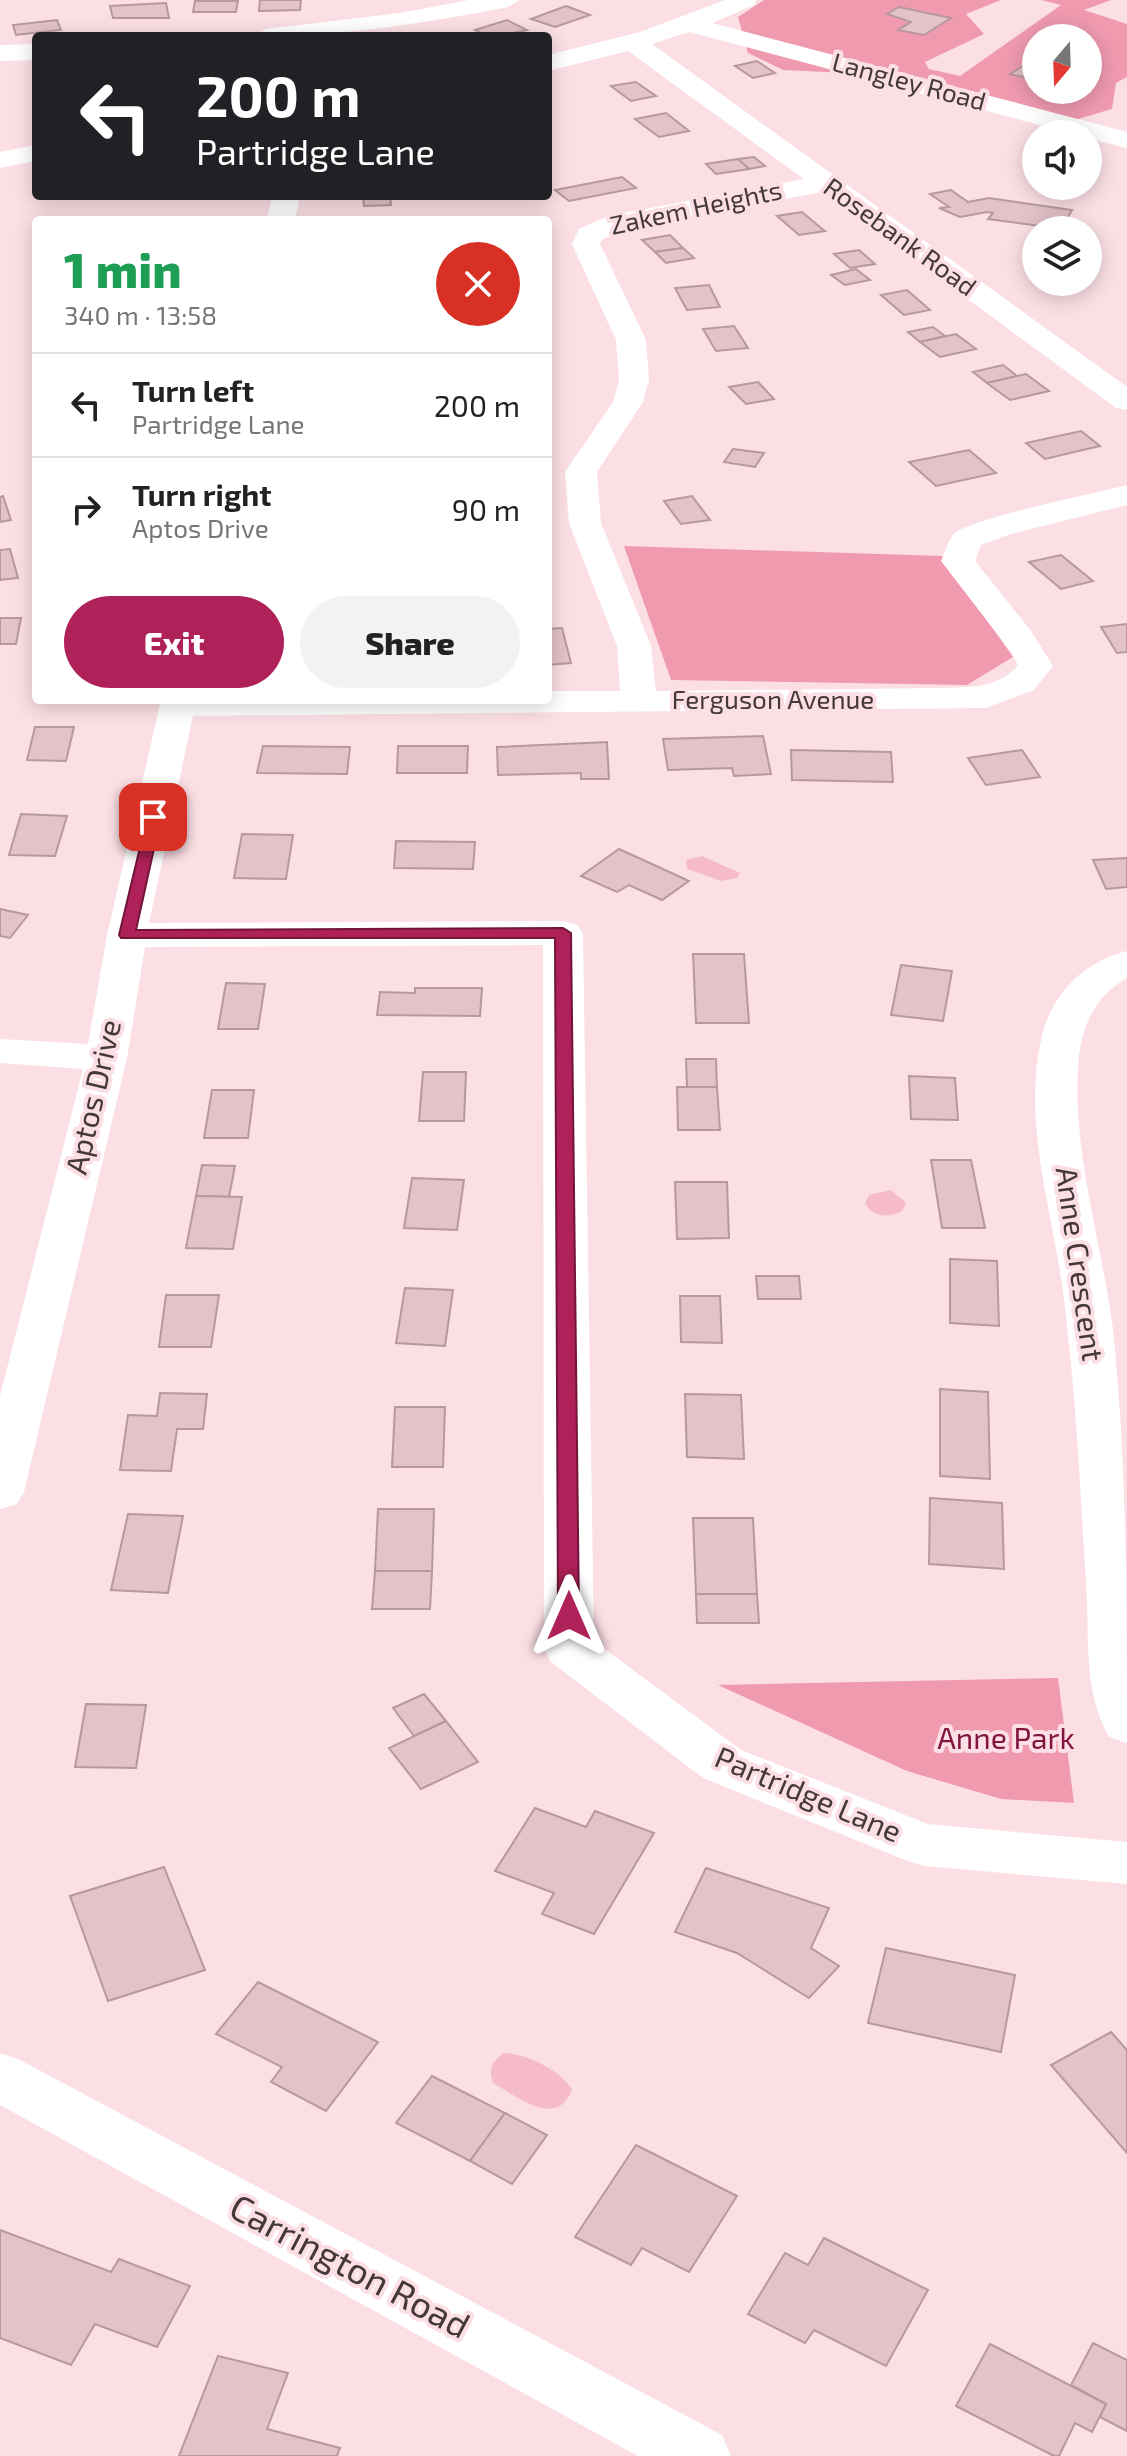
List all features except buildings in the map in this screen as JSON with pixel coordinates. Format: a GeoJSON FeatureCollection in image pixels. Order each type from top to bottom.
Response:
{"type":"FeatureCollection","features":[{"type":"Feature","properties":{"kind":"street"},"geometry":{"type":"LineString","coordinates":[[300,32],[400,20],[508,0]]}},
{"type":"Feature","properties":{"kind":"street"},"geometry":{"type":"LineString","coordinates":[[552,62],[634,43],[690,25],[745,0]]}},
{"type":"Feature","properties":{"kind":"street"},"geometry":{"type":"LineString","coordinates":[[400,20],[415,32]]}},
{"type":"Feature","properties":{"kind":"street","name":"Langley Road"},"geometry":{"type":"LineString","coordinates":[[690,25],[1122,134]]}},
{"type":"Feature","properties":{"kind":"street","name":"Rosebank Road"},"geometry":{"type":"LineString","coordinates":[[634,43],[1127,401]]}},
{"type":"Feature","properties":{"kind":"street"},"geometry":{"type":"LineString","coordinates":[[0,53],[32,52]]}},
{"type":"Feature","properties":{"kind":"street"},"geometry":{"type":"LineString","coordinates":[[0,160],[32,154]]}},
{"type":"Feature","properties":{"kind":"street","name":"Zakem Heights"},"geometry":{"type":"LineString","coordinates":[[639,701],[634,646],[585,523],[581,472],[628,402],[634,380],[631,340],[586,244],[589,235],[618,222],[826,183]]}},
{"type":"Feature","properties":{"kind":"street","name":"Ferguson Avenue"},"geometry":{"type":"LineString","coordinates":[[552,703],[986,697],[1022,683],[1036,666],[1026,646],[970,581],[958,561],[967,539],[999,527],[1127,495]]}},
{"type":"Feature","properties":{"kind":"street","name":"Aptos Drive"},"geometry":{"type":"LineString","coordinates":[[0,1492],[106,1058],[127,935],[179,704]]}},
{"type":"Feature","properties":{"kind":"street","name":"Ferguson Avenue"},"geometry":{"type":"LineString","coordinates":[[253,704],[496,704]]}},
{"type":"Feature","properties":{"kind":"street","name":"Partridge Lane"},"geometry":{"type":"LineString","coordinates":[[127,935],[563,933],[569,1649],[722,1764],[924,1845],[1127,1863]]}},
{"type":"Feature","properties":{"kind":"street","name":"Anne Crescent"},"geometry":{"type":"LineString","coordinates":[[1127,963],[1113,968],[1075,999],[1062,1036],[1055,1094],[1087,1300],[1119,1594],[1113,1667],[1127,1723]]}},
{"type":"Feature","properties":{"kind":"street"},"geometry":{"type":"LineString","coordinates":[[0,1051],[106,1058]]}},
{"type":"Feature","properties":{"kind":"street","name":"Carrington Road"},"geometry":{"type":"LineString","coordinates":[[0,2077],[699,2456]]}},
{"type":"Feature","properties":{"kind":"green space"},"geometry":{"type":"Polygon","coordinates":[[[764,0],[1001,0],[966,14],[984,34],[925,62],[929,69],[960,76],[1022,32],[1022,104],[1102,104],[1102,24],[1034,24],[1061,5],[1041,0],[1111,0],[1084,10],[1127,24],[1127,77],[1116,83],[1112,109],[1074,120],[1033,120],[868,74],[783,70],[748,53],[738,17],[764,0]]]}},
{"type":"Feature","properties":{"kind":"green space"},"geometry":{"type":"Polygon","coordinates":[[[624,546],[942,556],[1013,657],[967,685],[671,680],[624,546]]]}},
{"type":"Feature","properties":{"kind":"green space","name":"Anne Park"},"geometry":{"type":"Polygon","coordinates":[[[1058,1678],[1074,1803],[1001,1799],[907,1771],[718,1685],[1058,1678]]]}},
{"type":"Feature","properties":{"kind":"shaded area"},"geometry":{"type":"Polygon","coordinates":[[[702,856],[740,873],[737,878],[721,881],[687,869],[686,860],[702,856]]]}},
{"type":"Feature","properties":{"kind":"shaded area"},"geometry":{"type":"Polygon","coordinates":[[[891,1190],[906,1203],[902,1211],[882,1215],[873,1212],[865,1203],[869,1195],[891,1190]]]}},
{"type":"Feature","properties":{"kind":"shaded area"},"geometry":{"type":"Polygon","coordinates":[[[504,2053],[532,2060],[561,2076],[572,2090],[565,2101],[547,2109],[525,2102],[493,2083],[492,2066],[504,2053]]]}},
{"type":"Feature","properties":{"kind":"route"},"geometry":{"type":"LineString","coordinates":[[153,817],[127,935],[563,933],[569,1616]]}}]}
